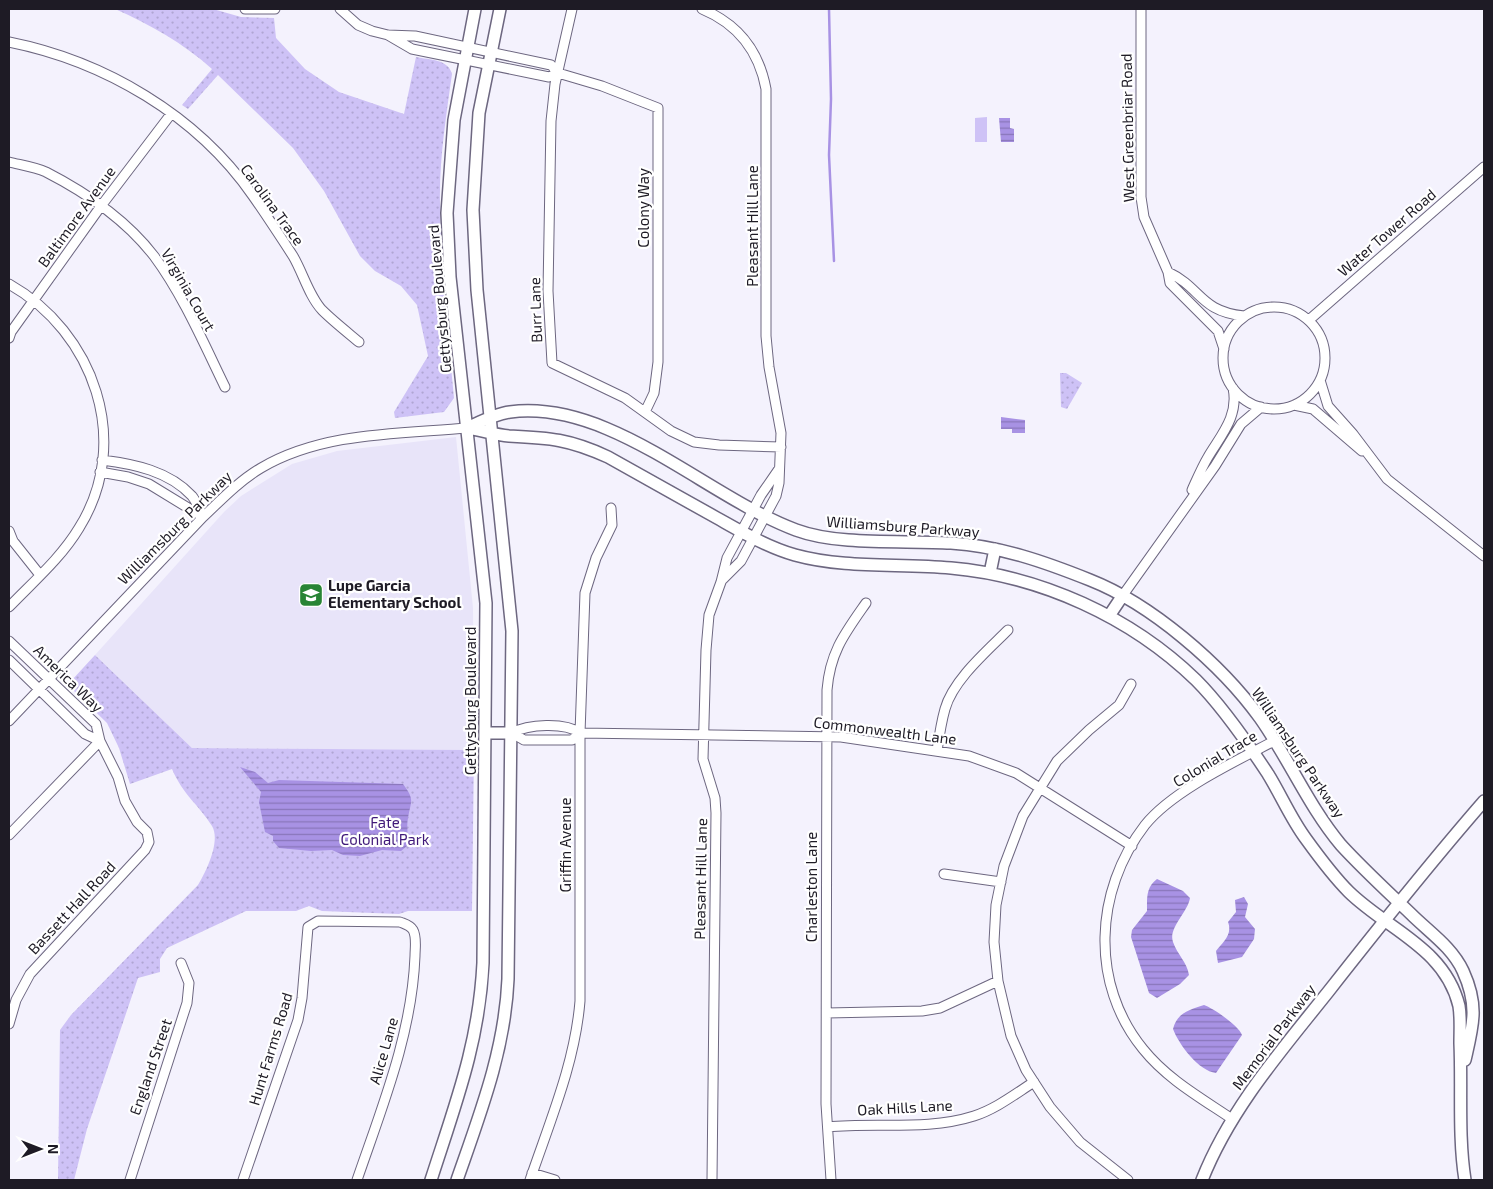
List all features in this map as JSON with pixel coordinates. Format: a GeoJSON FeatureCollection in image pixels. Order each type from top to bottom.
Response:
{"type":"FeatureCollection","features":[{"type":"Feature","properties":{"kind":"street"},"geometry":{"type":"LineString","coordinates":[[245,9],[274,9]]}},
{"type":"Feature","properties":{"kind":"street","name":"Colony Way"},"geometry":{"type":"LineString","coordinates":[[340,9],[358,25],[388,35],[412,50],[549,77],[558,73]]}},
{"type":"Feature","properties":{"kind":"street","name":"Gettysburg Boulevard"},"geometry":{"type":"LineString","coordinates":[[431,1180],[470,1059],[480,1007],[483,964],[486,603],[450,277],[447,213],[452,136],[464,60],[475,9]]}},
{"type":"Feature","properties":{"kind":"street"},"geometry":{"type":"LineString","coordinates":[[457,1180],[492,1078],[506,1014],[508,970],[512,631],[477,290],[474,217],[477,138],[488,65],[500,9]]}},
{"type":"Feature","properties":{"kind":"street","name":"Burr Lane"},"geometry":{"type":"LineString","coordinates":[[572,9],[558,73],[551,121],[549,168],[549,315],[552,363],[611,391],[671,431],[694,442],[719,445],[781,447]]}},
{"type":"Feature","properties":{"kind":"street","name":"Pleasant Hill Lane"},"geometry":{"type":"LineString","coordinates":[[702,9],[725,21],[746,41],[758,58],[766,88],[766,336],[771,383],[780,423],[781,447],[776,496],[741,561],[721,582]]}},
{"type":"Feature","properties":{"kind":"street","name":"West Greenbriar Road"},"geometry":{"type":"LineString","coordinates":[[1141,9],[1141,197],[1144,217],[1168,272],[1170,283],[1218,331],[1224,349]]}},
{"type":"Feature","properties":{"kind":"street","name":"Colony Way"},"geometry":{"type":"LineString","coordinates":[[388,35],[415,36],[551,65],[558,73],[602,86],[658,108],[658,362],[654,393],[645,412]]}},
{"type":"Feature","properties":{"kind":"street","name":"Carolina Trace"},"geometry":{"type":"LineString","coordinates":[[9,42],[38,48],[111,75],[171,114],[211,147],[252,194],[293,257],[321,308],[359,342]]}},
{"type":"Feature","properties":{"kind":"street","name":"Baltimore Avenue"},"geometry":{"type":"LineString","coordinates":[[9,338],[33,300],[171,114]]}},
{"type":"Feature","properties":{"kind":"street","name":"Virginia Court"},"geometry":{"type":"LineString","coordinates":[[9,162],[44,172],[101,206],[127,227],[154,256],[188,314],[225,387]]}},
{"type":"Feature","properties":{"kind":"street","name":"Water Tower Road"},"geometry":{"type":"LineString","coordinates":[[1309,320],[1484,167]]}},
{"type":"Feature","properties":{"kind":"street"},"geometry":{"type":"LineString","coordinates":[[1168,272],[1182,279],[1211,308],[1229,315],[1244,316]]}},
{"type":"Feature","properties":{"kind":"street"},"geometry":{"type":"LineString","coordinates":[[9,284],[33,300],[66,331],[90,372],[98,395],[102,422],[102,460],[100,472],[93,500],[80,528],[62,552],[9,607]]}},
{"type":"Feature","properties":{"kind":"street"},"geometry":{"type":"LineString","coordinates":[[1275,306],[1292,309],[1309,320],[1318,330],[1324,345],[1326,362],[1320,380],[1308,397],[1294,405],[1278,409],[1261,407],[1245,400],[1233,387],[1225,371],[1224,349],[1232,329],[1244,316],[1258,309],[1275,306]]}},
{"type":"Feature","properties":{"kind":"street"},"geometry":{"type":"LineString","coordinates":[[1320,380],[1328,406],[1353,434],[1366,454],[1387,479],[1484,556]]}},
{"type":"Feature","properties":{"kind":"street"},"geometry":{"type":"LineString","coordinates":[[1185,506],[1206,460],[1231,420],[1234,404],[1233,387]]}},
{"type":"Feature","properties":{"kind":"street"},"geometry":{"type":"LineString","coordinates":[[1294,405],[1313,409],[1366,454]]}},
{"type":"Feature","properties":{"kind":"street"},"geometry":{"type":"LineString","coordinates":[[1109,616],[1215,466],[1241,424],[1261,407]]}},
{"type":"Feature","properties":{"kind":"street","name":"Williamsburg Parkway"},"geometry":{"type":"LineString","coordinates":[[467,428],[506,412],[533,412],[570,417],[596,425],[631,441],[794,529],[817,536],[955,543],[995,549],[1049,564],[1123,595],[1198,649],[1231,682],[1260,718],[1340,843],[1451,953],[1461,967],[1474,1002],[1475,1019],[1461,1075]]}},
{"type":"Feature","properties":{"kind":"street","name":"Williamsburg Parkway"},"geometry":{"type":"LineString","coordinates":[[9,722],[203,517],[247,478],[276,460],[304,448],[340,440],[467,428],[507,436],[549,438],[585,447],[619,463],[741,531],[778,549],[824,561],[950,568],[990,573],[1040,588],[1109,616],[1129,627],[1160,650],[1196,681],[1234,725],[1303,835],[1348,891],[1384,921],[1416,941],[1446,973],[1460,1010],[1461,1075]]}},
{"type":"Feature","properties":{"kind":"street"},"geometry":{"type":"LineString","coordinates":[[102,460],[134,464],[170,479],[194,498],[203,517]]}},
{"type":"Feature","properties":{"kind":"street","name":"Pleasant Hill Lane"},"geometry":{"type":"LineString","coordinates":[[712,1180],[716,813],[715,798],[704,759],[703,734],[709,615],[721,582],[727,558],[753,508],[779,469]]}},
{"type":"Feature","properties":{"kind":"street"},"geometry":{"type":"LineString","coordinates":[[100,472],[128,476],[149,484],[203,517]]}},
{"type":"Feature","properties":{"kind":"street","name":"Griffin Avenue"},"geometry":{"type":"LineString","coordinates":[[531,1177],[572,1055],[577,1030],[580,1001],[580,733],[585,593],[596,558],[612,525],[611,508]]}},
{"type":"Feature","properties":{"kind":"street"},"geometry":{"type":"LineString","coordinates":[[9,531],[13,541],[40,575]]}},
{"type":"Feature","properties":{"kind":"street"},"geometry":{"type":"LineString","coordinates":[[990,573],[995,549]]}},
{"type":"Feature","properties":{"kind":"street","name":"Charleston Lane"},"geometry":{"type":"LineString","coordinates":[[831,1180],[828,1127],[825,736],[828,668],[838,644],[866,603]]}},
{"type":"Feature","properties":{"kind":"street"},"geometry":{"type":"LineString","coordinates":[[937,751],[945,708],[953,692],[974,665],[1008,630]]}},
{"type":"Feature","properties":{"kind":"street","name":"America Way"},"geometry":{"type":"LineString","coordinates":[[9,641],[96,724],[100,742],[118,777],[125,801],[137,822],[147,832],[149,842]]}},
{"type":"Feature","properties":{"kind":"street","name":"America Way"},"geometry":{"type":"LineString","coordinates":[[9,660],[85,734],[100,742]]}},
{"type":"Feature","properties":{"kind":"street"},"geometry":{"type":"LineString","coordinates":[[1128,1180],[1080,1142],[1050,1107],[1034,1082],[1011,1036],[998,981],[994,942],[996,905],[1001,882],[1010,845],[1023,816],[1057,762],[1089,730],[1119,705],[1131,684]]}},
{"type":"Feature","properties":{"kind":"street","name":"Commonwealth Lane"},"geometry":{"type":"LineString","coordinates":[[512,733],[523,727],[572,726],[580,733],[825,736],[937,751],[989,762],[1016,773],[1132,846]]}},
{"type":"Feature","properties":{"kind":"street"},"geometry":{"type":"LineString","coordinates":[[485,733],[512,733]]}},
{"type":"Feature","properties":{"kind":"street","name":"Commonwealth Lane"},"geometry":{"type":"LineString","coordinates":[[512,733],[524,740],[572,740],[580,733]]}},
{"type":"Feature","properties":{"kind":"street","name":"Colonial Trace"},"geometry":{"type":"LineString","coordinates":[[1232,1119],[1186,1089],[1144,1050],[1129,1030],[1113,994],[1106,970],[1104,943],[1109,906],[1118,874],[1146,824],[1176,798],[1196,784],[1274,741]]}},
{"type":"Feature","properties":{"kind":"street"},"geometry":{"type":"LineString","coordinates":[[9,835],[100,742]]}},
{"type":"Feature","properties":{"kind":"street"},"geometry":{"type":"LineString","coordinates":[[1399,903],[1484,801]]}},
{"type":"Feature","properties":{"kind":"street","name":"Bassett Hall Road"},"geometry":{"type":"LineString","coordinates":[[9,1024],[12,999],[30,974],[145,850],[149,842]]}},
{"type":"Feature","properties":{"kind":"street"},"geometry":{"type":"LineString","coordinates":[[944,874],[1001,882]]}},
{"type":"Feature","properties":{"kind":"street","name":"Memorial Parkway"},"geometry":{"type":"LineString","coordinates":[[1202,1180],[1213,1153],[1232,1119],[1266,1070],[1399,903]]}},
{"type":"Feature","properties":{"kind":"street","name":"Alice Lane"},"geometry":{"type":"LineString","coordinates":[[311,924],[318,921],[400,922],[410,926],[415,936],[414,975],[406,1027],[357,1180]]}},
{"type":"Feature","properties":{"kind":"street","name":"Hunt Farms Road"},"geometry":{"type":"LineString","coordinates":[[243,1180],[298,1020],[304,981],[307,931],[311,924]]}},
{"type":"Feature","properties":{"kind":"street","name":"England Street"},"geometry":{"type":"LineString","coordinates":[[130,1180],[187,1003],[189,983],[181,963]]}},
{"type":"Feature","properties":{"kind":"street"},"geometry":{"type":"LineString","coordinates":[[827,1013],[898,1013],[940,1008],[998,981]]}},
{"type":"Feature","properties":{"kind":"street"},"geometry":{"type":"LineString","coordinates":[[1461,1075],[1462,1142],[1465,1180]]}},
{"type":"Feature","properties":{"kind":"street","name":"Oak Hills Lane"},"geometry":{"type":"LineString","coordinates":[[828,1127],[946,1123],[975,1116],[998,1106],[1034,1082]]}},
{"type":"Feature","properties":{"kind":"street"},"geometry":{"type":"LineString","coordinates":[[531,1177],[555,1180]]}},
{"type":"Feature","properties":{"kind":"shaded area"},"geometry":{"type":"Polygon","coordinates":[[[999,118],[1010,118],[1010,128],[1014,129],[1014,142],[1001,142],[999,118]]]}},
{"type":"Feature","properties":{"kind":"shaded area"},"geometry":{"type":"Polygon","coordinates":[[[1001,417],[1025,420],[1025,433],[1012,433],[1012,429],[1001,429],[1001,417]]]}},
{"type":"Feature","properties":{"kind":"shaded area","name":"Lupe Garcia Elementary School"},"geometry":{"type":"Polygon","coordinates":[[[456,437],[473,608],[474,750],[192,748],[95,655],[224,512],[241,496],[292,464],[337,451],[456,437]]]}},
{"type":"Feature","properties":{"kind":"shaded area"},"geometry":{"type":"Polygon","coordinates":[[[240,767],[255,772],[268,783],[279,780],[403,784],[411,797],[407,821],[407,846],[401,851],[382,850],[360,856],[343,855],[332,850],[311,851],[279,848],[273,841],[273,836],[265,832],[259,802],[261,792],[240,767]]]}},
{"type":"Feature","properties":{"kind":"shaded area"},"geometry":{"type":"Polygon","coordinates":[[[1157,879],[1183,891],[1190,898],[1173,931],[1172,937],[1189,975],[1180,984],[1157,998],[1149,993],[1131,937],[1132,930],[1147,911],[1149,889],[1157,879]]]}},
{"type":"Feature","properties":{"kind":"shaded area"},"geometry":{"type":"Polygon","coordinates":[[[1244,897],[1248,904],[1245,917],[1255,929],[1254,939],[1242,957],[1218,963],[1216,951],[1228,935],[1228,922],[1236,912],[1235,900],[1244,897]]]}},
{"type":"Feature","properties":{"kind":"shaded area"},"geometry":{"type":"Polygon","coordinates":[[[1204,1005],[1225,1018],[1242,1035],[1216,1073],[1203,1068],[1190,1056],[1173,1029],[1177,1019],[1189,1011],[1204,1005]]]}},
{"type":"Feature","properties":{"kind":"green space"},"geometry":{"type":"Polygon","coordinates":[[[115,9],[213,9],[241,17],[274,18],[276,38],[305,69],[339,92],[404,114],[416,57],[438,61],[447,65],[452,74],[442,155],[440,228],[454,398],[444,412],[395,418],[394,412],[428,356],[417,305],[401,286],[375,271],[360,256],[324,191],[293,148],[218,75],[188,109],[182,105],[212,69],[166,35],[115,9]]]}},
{"type":"Feature","properties":{"kind":"green space"},"geometry":{"type":"Polygon","coordinates":[[[987,117],[987,142],[975,142],[975,118],[987,117]]]}},
{"type":"Feature","properties":{"kind":"green space"},"geometry":{"type":"Polygon","coordinates":[[[1060,373],[1066,373],[1082,383],[1067,409],[1061,407],[1060,373]]]}},
{"type":"Feature","properties":{"kind":"green space","name":"Fate Colonial Park"},"geometry":{"type":"Polygon","coordinates":[[[95,655],[192,748],[474,750],[472,911],[408,911],[399,914],[322,911],[309,906],[296,911],[246,911],[167,948],[160,959],[160,972],[138,978],[87,1129],[74,1180],[58,1180],[60,1030],[71,1015],[198,885],[208,865],[215,840],[212,826],[181,786],[172,769],[130,784],[119,748],[107,723],[72,689],[72,680],[95,655]]]}},
{"type":"Feature","properties":{"kind":"waterway"},"geometry":{"type":"LineString","coordinates":[[829,9],[831,99],[829,155],[834,261]]}},
{"type":"Feature","properties":{"kind":"place","name":"Lupe Garcia Elementary School"},"geometry":{"type":"Point","coordinates":[311,595]}}]}
